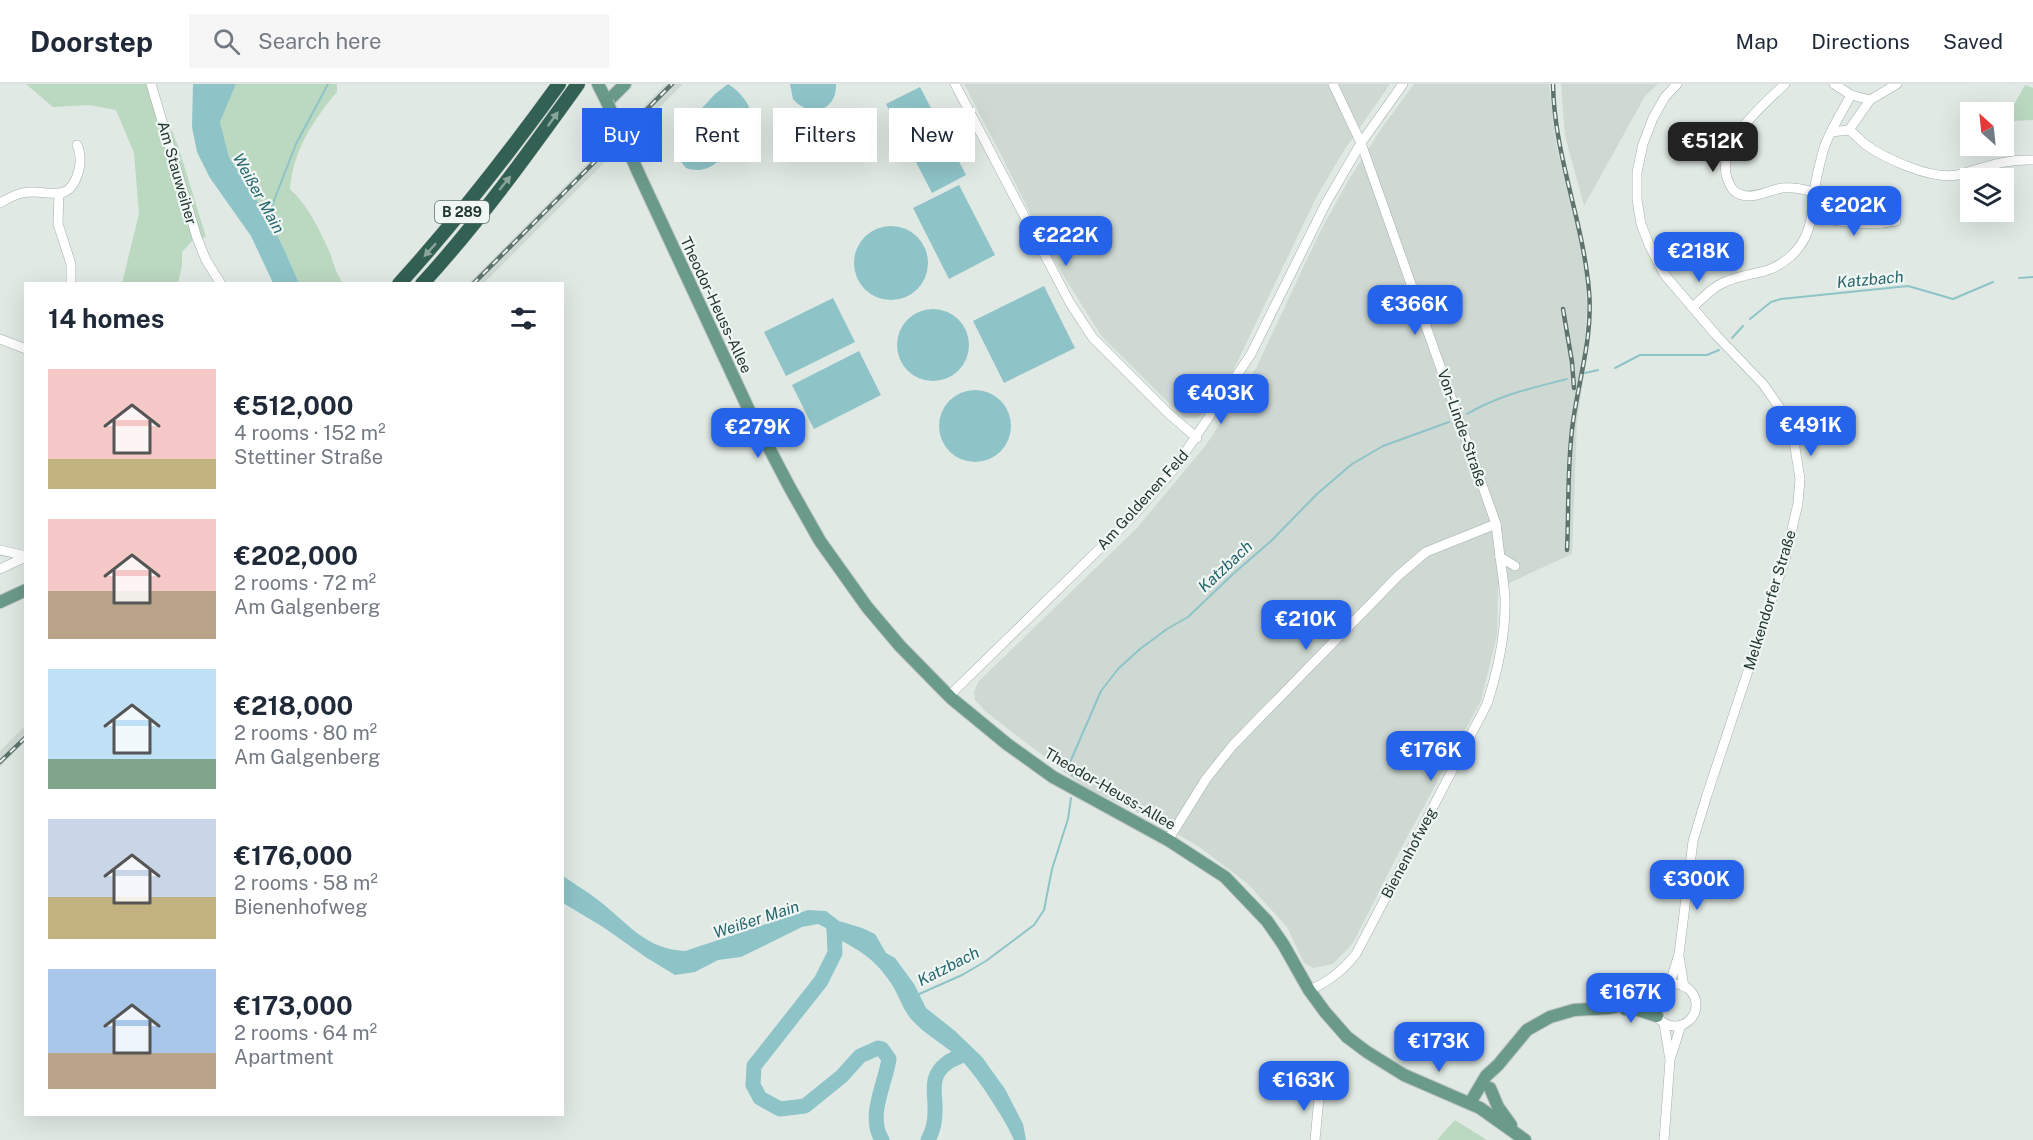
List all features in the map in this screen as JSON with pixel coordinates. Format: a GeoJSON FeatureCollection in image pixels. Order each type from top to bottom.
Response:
{"type":"FeatureCollection","features":[{"type":"Feature","properties":{"kind":"highway","name":"B 289"},"geometry":{"type":"LineString","coordinates":[[401,282],[442,236],[510,151],[559,84]]}},
{"type":"Feature","properties":{"kind":"highway","name":"B 289"},"geometry":{"type":"LineString","coordinates":[[425,280],[523,160],[578,84]]}},
{"type":"Feature","properties":{"kind":"main road","name":"Theodor-Heuss-Allee"},"geometry":{"type":"LineString","coordinates":[[598,84],[747,408],[820,541],[867,607],[900,646],[970,716],[1053,777],[1168,840],[1225,877],[1252,904],[1283,944],[1309,990],[1347,1037],[1404,1075],[1475,1105],[1521,1137]]}},
{"type":"Feature","properties":{"kind":"main road"},"geometry":{"type":"LineString","coordinates":[[606,102],[625,84]]}},
{"type":"Feature","properties":{"kind":"main road"},"geometry":{"type":"LineString","coordinates":[[0,602],[24,591]]}},
{"type":"Feature","properties":{"kind":"main road"},"geometry":{"type":"LineString","coordinates":[[1609,1008],[1634,1004],[1656,997]]}},
{"type":"Feature","properties":{"kind":"main road"},"geometry":{"type":"LineString","coordinates":[[1475,1105],[1480,1083],[1527,1030],[1550,1017],[1574,1010],[1609,1008],[1635,1009],[1660,1020]]}},
{"type":"Feature","properties":{"kind":"main road"},"geometry":{"type":"LineString","coordinates":[[1475,1105],[1491,1088],[1498,1065]]}},
{"type":"Feature","properties":{"kind":"main road"},"geometry":{"type":"LineString","coordinates":[[1491,1088],[1498,1107],[1521,1137]]}},
{"type":"Feature","properties":{"kind":"street","name":"Am Stauweiher"},"geometry":{"type":"LineString","coordinates":[[151,84],[196,238],[206,260],[221,282]]}},
{"type":"Feature","properties":{"kind":"street"},"geometry":{"type":"LineString","coordinates":[[955,84],[1065,293],[1093,338],[1168,413],[1197,438]]}},
{"type":"Feature","properties":{"kind":"street","name":"Von-Linde-Straße"},"geometry":{"type":"LineString","coordinates":[[1333,84],[1361,143],[1496,524],[1500,556]]}},
{"type":"Feature","properties":{"kind":"street","name":"Am Goldenen Feld"},"geometry":{"type":"LineString","coordinates":[[949,696],[1133,516],[1174,470],[1251,354],[1326,202],[1361,143],[1403,84]]}},
{"type":"Feature","properties":{"kind":"street","name":"Melkendorfer Straße"},"geometry":{"type":"LineString","coordinates":[[1669,986],[1679,954],[1693,841],[1786,556],[1798,503],[1800,479],[1793,435],[1787,418],[1763,384],[1716,335],[1664,274],[1641,224],[1637,200],[1637,172],[1643,144],[1653,118],[1665,97],[1677,84]]}},
{"type":"Feature","properties":{"kind":"street"},"geometry":{"type":"LineString","coordinates":[[1785,84],[1745,123],[1731,146],[1726,174],[1734,192],[1743,196],[1784,188],[1814,192]]}},
{"type":"Feature","properties":{"kind":"street"},"geometry":{"type":"LineString","coordinates":[[1834,84],[1851,95],[1870,100]]}},
{"type":"Feature","properties":{"kind":"street"},"geometry":{"type":"LineString","coordinates":[[1849,130],[1870,100],[1897,84]]}},
{"type":"Feature","properties":{"kind":"street"},"geometry":{"type":"LineString","coordinates":[[1693,308],[1723,282],[1763,273],[1780,266],[1794,253],[1805,238],[1813,216],[1814,192],[1824,149],[1851,95]]}},
{"type":"Feature","properties":{"kind":"street"},"geometry":{"type":"LineString","coordinates":[[1831,132],[1849,130],[1866,145],[1914,169],[1940,176],[1954,175],[1997,162],[2033,160]]}},
{"type":"Feature","properties":{"kind":"street"},"geometry":{"type":"LineString","coordinates":[[0,203],[23,192],[59,194],[68,190],[75,184],[80,170],[77,146]]}},
{"type":"Feature","properties":{"kind":"street"},"geometry":{"type":"LineString","coordinates":[[59,194],[58,225],[71,264],[70,282]]}},
{"type":"Feature","properties":{"kind":"street"},"geometry":{"type":"LineString","coordinates":[[1813,216],[1858,224],[1896,221]]}},
{"type":"Feature","properties":{"kind":"street"},"geometry":{"type":"LineString","coordinates":[[0,339],[24,348]]}},
{"type":"Feature","properties":{"kind":"street"},"geometry":{"type":"LineString","coordinates":[[1168,840],[1206,779],[1233,745],[1399,575],[1426,552],[1496,524]]}},
{"type":"Feature","properties":{"kind":"street"},"geometry":{"type":"LineString","coordinates":[[0,550],[24,556]]}},
{"type":"Feature","properties":{"kind":"street"},"geometry":{"type":"LineString","coordinates":[[1500,556],[1515,566]]}},
{"type":"Feature","properties":{"kind":"street","name":"Bienenhofweg"},"geometry":{"type":"LineString","coordinates":[[1309,990],[1318,987],[1347,965],[1356,954],[1487,704],[1497,676],[1502,639],[1505,599],[1500,556]]}},
{"type":"Feature","properties":{"kind":"street"},"geometry":{"type":"LineString","coordinates":[[0,569],[24,558]]}},
{"type":"Feature","properties":{"kind":"street","name":"Melkendorfer Straße"},"geometry":{"type":"LineString","coordinates":[[1679,954],[1684,987]]}},
{"type":"Feature","properties":{"kind":"street"},"geometry":{"type":"LineString","coordinates":[[1660,1020],[1681,1026],[1691,1019],[1696,1007],[1693,995],[1684,987],[1669,986],[1659,992],[1656,997],[1654,1006],[1670,1060]]}},
{"type":"Feature","properties":{"kind":"street"},"geometry":{"type":"LineString","coordinates":[[1664,1140],[1670,1060],[1681,1026]]}},
{"type":"Feature","properties":{"kind":"street"},"geometry":{"type":"LineString","coordinates":[[1315,1140],[1320,1087]]}},
{"type":"Feature","properties":{"kind":"shaded area"},"geometry":{"type":"Polygon","coordinates":[[[666,84],[683,84],[659,108],[642,108],[666,84]]]}},
{"type":"Feature","properties":{"kind":"shaded area"},"geometry":{"type":"Polygon","coordinates":[[[964,84],[1390,84],[1343,152],[1317,196],[1232,373],[1205,412],[1197,418],[1184,418],[1102,337],[1053,259],[964,84]]]}},
{"type":"Feature","properties":{"kind":"shaded area"},"geometry":{"type":"Polygon","coordinates":[[[1414,84],[1549,84],[1556,144],[1579,236],[1585,271],[1587,307],[1580,375],[1584,375],[1577,422],[1572,554],[1498,588],[1497,635],[1481,701],[1353,943],[1333,964],[1313,968],[1304,963],[1287,927],[1247,883],[1198,846],[1151,819],[1083,786],[986,712],[975,700],[974,692],[978,682],[1137,528],[1206,445],[1256,368],[1320,232],[1348,181],[1381,129],[1414,84]]]}},
{"type":"Feature","properties":{"kind":"shaded area"},"geometry":{"type":"Polygon","coordinates":[[[1561,84],[1658,84],[1645,96],[1584,206],[1565,136],[1561,84]]]}},
{"type":"Feature","properties":{"kind":"shaded area"},"geometry":{"type":"Polygon","coordinates":[[[589,162],[605,162],[485,282],[470,282],[589,162]]]}},
{"type":"Feature","properties":{"kind":"shaded area"},"geometry":{"type":"Polygon","coordinates":[[[24,727],[24,742],[0,767],[0,751],[24,727]]]}},
{"type":"Feature","properties":{"kind":"green space"},"geometry":{"type":"Polygon","coordinates":[[[26,84],[147,84],[159,130],[172,131],[178,146],[206,237],[193,240],[182,252],[178,282],[122,282],[139,214],[134,153],[116,110],[89,105],[53,107],[26,84]]]}},
{"type":"Feature","properties":{"kind":"green space"},"geometry":{"type":"Polygon","coordinates":[[[236,84],[337,84],[337,92],[312,125],[300,149],[290,189],[313,219],[342,282],[299,282],[283,247],[229,157],[220,122],[236,84]]]}},
{"type":"Feature","properties":{"kind":"green space"},"geometry":{"type":"Polygon","coordinates":[[[2025,85],[2033,88],[2033,120],[2014,121],[2014,104],[2025,85]]]}},
{"type":"Feature","properties":{"kind":"green space"},"geometry":{"type":"Polygon","coordinates":[[[1455,1120],[1487,1140],[1437,1140],[1455,1120]]]}},
{"type":"Feature","properties":{"kind":"water"},"geometry":{"type":"Polygon","coordinates":[[[193,84],[236,84],[220,122],[229,157],[268,218],[299,282],[273,282],[251,236],[210,178],[197,152],[192,127],[193,84]]]}},
{"type":"Feature","properties":{"kind":"water"},"geometry":{"type":"Polygon","coordinates":[[[728,84],[741,95],[749,108],[702,108],[728,84]]]}},
{"type":"Feature","properties":{"kind":"water"},"geometry":{"type":"Polygon","coordinates":[[[790,84],[836,84],[832,101],[823,108],[805,108],[793,99],[790,84]]]}},
{"type":"Feature","properties":{"kind":"water"},"geometry":{"type":"Polygon","coordinates":[[[920,87],[931,108],[889,108],[889,110],[886,104],[920,87]]]}},
{"type":"Feature","properties":{"kind":"water"},"geometry":{"type":"Polygon","coordinates":[[[682,162],[718,162],[704,169],[686,168],[682,162]]]}},
{"type":"Feature","properties":{"kind":"water"},"geometry":{"type":"Polygon","coordinates":[[[916,162],[959,162],[966,175],[932,193],[916,162]]]}},
{"type":"Feature","properties":{"kind":"water"},"geometry":{"type":"Polygon","coordinates":[[[959,185],[995,255],[949,279],[913,208],[959,185]]]}},
{"type":"Feature","properties":{"kind":"water"},"geometry":{"type":"Polygon","coordinates":[[[891,226],[912,232],[922,242],[928,263],[922,284],[912,294],[891,300],[870,294],[860,284],[854,263],[860,242],[870,232],[891,226]]]}},
{"type":"Feature","properties":{"kind":"water"},"geometry":{"type":"Polygon","coordinates":[[[1044,286],[1075,348],[1004,383],[973,321],[1044,286]]]}},
{"type":"Feature","properties":{"kind":"water"},"geometry":{"type":"Polygon","coordinates":[[[833,298],[855,342],[786,376],[764,332],[833,298]]]}},
{"type":"Feature","properties":{"kind":"water"},"geometry":{"type":"Polygon","coordinates":[[[933,309],[953,315],[963,325],[969,345],[963,365],[953,375],[933,381],[913,375],[903,365],[897,345],[903,325],[913,315],[933,309]]]}},
{"type":"Feature","properties":{"kind":"water"},"geometry":{"type":"Polygon","coordinates":[[[859,351],[881,395],[814,429],[792,385],[859,351]]]}},
{"type":"Feature","properties":{"kind":"water"},"geometry":{"type":"Polygon","coordinates":[[[968,390],[982,390],[1001,400],[1011,419],[1011,433],[1001,452],[982,462],[968,462],[949,452],[939,433],[939,419],[949,400],[968,390]]]}},
{"type":"Feature","properties":{"kind":"water"},"geometry":{"type":"Polygon","coordinates":[[[564,877],[594,897],[648,940],[671,949],[685,951],[808,910],[826,911],[839,921],[875,934],[886,953],[895,958],[914,984],[926,1008],[982,1057],[1005,1089],[1023,1124],[1026,1140],[1014,1140],[998,1110],[967,1066],[911,1019],[894,988],[880,969],[866,955],[828,934],[826,928],[818,924],[802,927],[741,957],[718,960],[695,972],[675,975],[564,904],[564,877]]]}},
{"type":"Feature","properties":{"kind":"waterway","name":"Weißer Main"},"geometry":{"type":"LineString","coordinates":[[266,221],[296,144],[328,84]]}},
{"type":"Feature","properties":{"kind":"waterway","name":"Katzbach"},"geometry":{"type":"LineString","coordinates":[[2019,278],[2033,277]]}},
{"type":"Feature","properties":{"kind":"waterway","name":"Katzbach"},"geometry":{"type":"LineString","coordinates":[[1750,319],[1771,302],[1781,299],[1908,286],[1953,299],[1993,282]]}},
{"type":"Feature","properties":{"kind":"waterway","name":"Katzbach"},"geometry":{"type":"LineString","coordinates":[[1732,338],[1743,326]]}},
{"type":"Feature","properties":{"kind":"waterway","name":"Katzbach"},"geometry":{"type":"LineString","coordinates":[[1615,368],[1640,355],[1707,355],[1719,350]]}},
{"type":"Feature","properties":{"kind":"waterway","name":"Katzbach"},"geometry":{"type":"LineString","coordinates":[[1585,373],[1598,370]]}},
{"type":"Feature","properties":{"kind":"waterway","name":"Katzbach"},"geometry":{"type":"LineString","coordinates":[[1467,414],[1503,397],[1567,379]]}},
{"type":"Feature","properties":{"kind":"waterway","name":"Katzbach"},"geometry":{"type":"LineString","coordinates":[[1072,776],[1071,760],[1101,691],[1118,669],[1140,649],[1188,617],[1271,541],[1317,494],[1352,464],[1383,446],[1449,422]]}},
{"type":"Feature","properties":{"kind":"waterway","name":"Katzbach"},"geometry":{"type":"LineString","coordinates":[[917,995],[962,975],[986,961],[1034,925],[1044,910],[1052,869],[1068,819],[1071,798]]}},
{"type":"Feature","properties":{"kind":"waterway"},"geometry":{"type":"LineString","coordinates":[[834,929],[835,953],[821,981],[754,1066],[753,1085],[760,1098],[780,1109],[805,1106],[842,1076],[860,1056],[878,1048],[882,1049],[889,1059],[878,1100],[876,1121],[882,1140]]}},
{"type":"Feature","properties":{"kind":"waterway"},"geometry":{"type":"LineString","coordinates":[[928,1140],[935,1120],[934,1086],[937,1074],[949,1062],[965,1054]]}},
{"type":"Feature","properties":{"kind":"railway"},"geometry":{"type":"LineString","coordinates":[[475,282],[672,84]]}},
{"type":"Feature","properties":{"kind":"railway"},"geometry":{"type":"LineString","coordinates":[[1553,84],[1558,136],[1586,265],[1590,308],[1587,341],[1571,438],[1567,550]]}},
{"type":"Feature","properties":{"kind":"railway"},"geometry":{"type":"LineString","coordinates":[[1563,309],[1574,388]]}},
{"type":"Feature","properties":{"kind":"railway"},"geometry":{"type":"LineString","coordinates":[[0,762],[24,739]]}}]}
